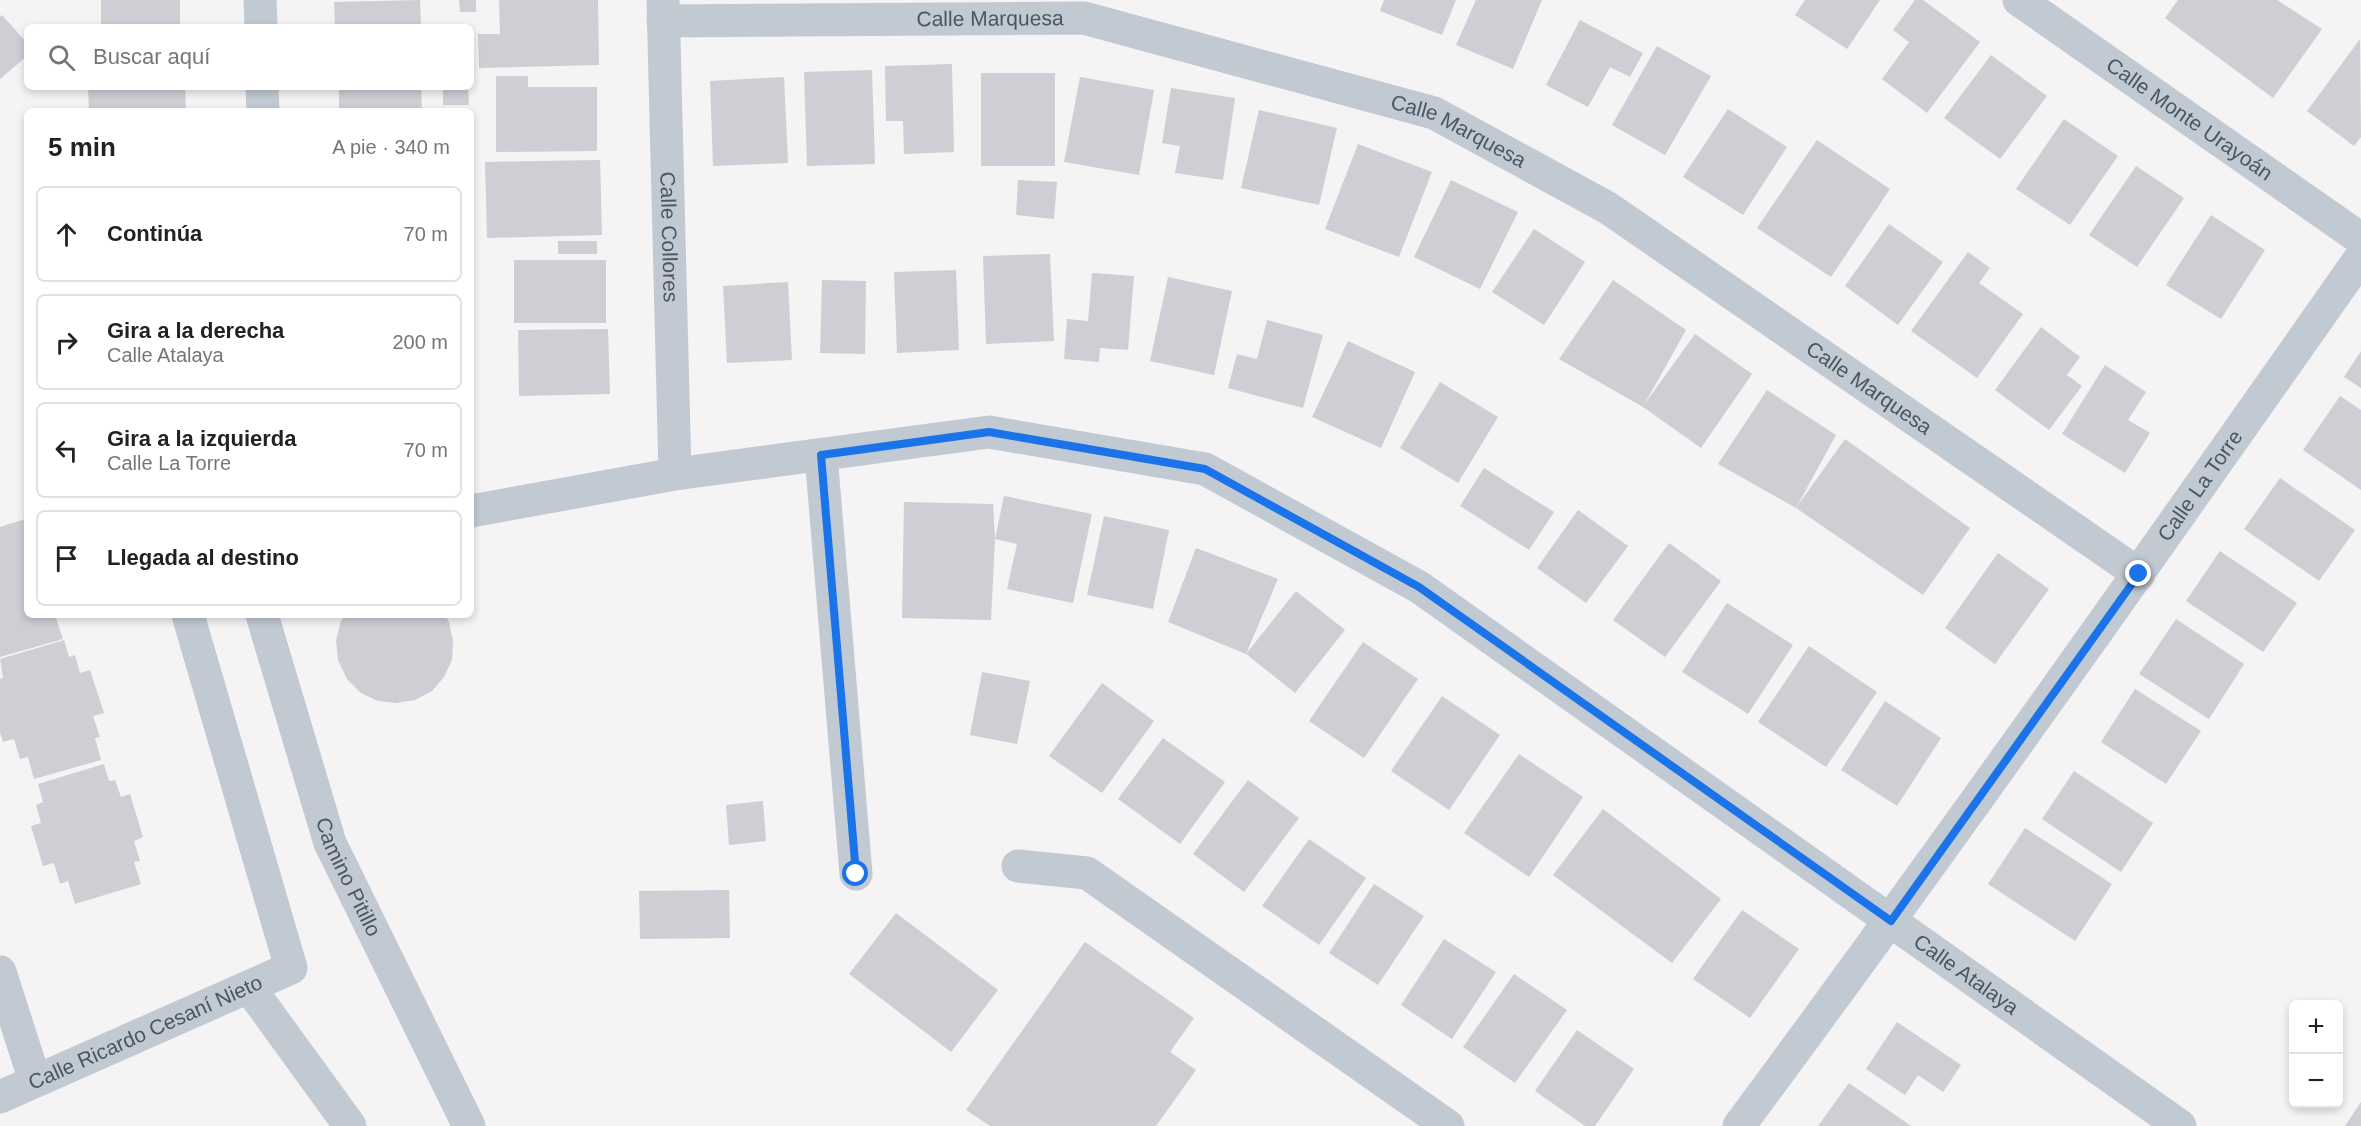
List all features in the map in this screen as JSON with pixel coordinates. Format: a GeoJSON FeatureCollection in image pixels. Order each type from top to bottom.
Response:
{"type":"FeatureCollection","features":[{"type":"Feature","properties":{"kind":"street"},"geometry":{"type":"LineString","coordinates":[[260,0],[261,24]]}},
{"type":"Feature","properties":{"kind":"street","name":"Calle Monte Urayoán"},"geometry":{"type":"LineString","coordinates":[[2019,0],[2361,239]]}},
{"type":"Feature","properties":{"kind":"street","name":"Calle Collores"},"geometry":{"type":"LineString","coordinates":[[663,10],[675,474]]}},
{"type":"Feature","properties":{"kind":"street","name":"Calle Marquesa"},"geometry":{"type":"LineString","coordinates":[[663,10],[1084,18],[1434,113],[1608,208],[2139,574]]}},
{"type":"Feature","properties":{"kind":"street"},"geometry":{"type":"LineString","coordinates":[[262,90],[263,108]]}},
{"type":"Feature","properties":{"kind":"street","name":"Calle La Torre"},"geometry":{"type":"LineString","coordinates":[[1739,1126],[1891,921],[2139,574],[2361,257]]}},
{"type":"Feature","properties":{"kind":"street","name":"Calle Atalaya"},"geometry":{"type":"LineString","coordinates":[[675,474],[989,432],[1205,469],[1419,587],[2180,1126]]}},
{"type":"Feature","properties":{"kind":"street"},"geometry":{"type":"LineString","coordinates":[[821,455],[856,874]]}},
{"type":"Feature","properties":{"kind":"street"},"geometry":{"type":"LineString","coordinates":[[474,510],[675,474]]}},
{"type":"Feature","properties":{"kind":"street","name":"Calle Ricardo Cesaní Nieto"},"geometry":{"type":"LineString","coordinates":[[0,1097],[291,968],[189,618]]}},
{"type":"Feature","properties":{"kind":"street","name":"Camino Pitillo"},"geometry":{"type":"LineString","coordinates":[[263,618],[330,843],[469,1126]]}},
{"type":"Feature","properties":{"kind":"street"},"geometry":{"type":"LineString","coordinates":[[1018,866],[1088,873],[1448,1126]]}},
{"type":"Feature","properties":{"kind":"street"},"geometry":{"type":"LineString","coordinates":[[0,972],[35,1082]]}},
{"type":"Feature","properties":{"kind":"street"},"geometry":{"type":"LineString","coordinates":[[249,987],[350,1126]]}},
{"type":"Feature","properties":{"kind":"building"},"geometry":{"type":"Polygon","coordinates":[[[101,0],[180,0],[180,24],[101,24],[101,0]]]}},
{"type":"Feature","properties":{"kind":"building"},"geometry":{"type":"Polygon","coordinates":[[[420,0],[421,24],[335,24],[334,2],[420,0]]]}},
{"type":"Feature","properties":{"kind":"building"},"geometry":{"type":"Polygon","coordinates":[[[459,0],[476,0],[476,12],[460,12],[459,0]]]}},
{"type":"Feature","properties":{"kind":"building"},"geometry":{"type":"Polygon","coordinates":[[[499,0],[598,0],[599,65],[479,68],[478,34],[500,34],[499,0]]]}},
{"type":"Feature","properties":{"kind":"building"},"geometry":{"type":"Polygon","coordinates":[[[1384,0],[1456,0],[1442,35],[1380,11],[1384,0]]]}},
{"type":"Feature","properties":{"kind":"building"},"geometry":{"type":"Polygon","coordinates":[[[1476,0],[1542,0],[1513,69],[1456,45],[1476,0]]]}},
{"type":"Feature","properties":{"kind":"building"},"geometry":{"type":"Polygon","coordinates":[[[1805,0],[1880,0],[1847,49],[1795,15],[1805,0]]]}},
{"type":"Feature","properties":{"kind":"building"},"geometry":{"type":"Polygon","coordinates":[[[1915,0],[1923,0],[1980,42],[1927,113],[1882,79],[1909,42],[1893,30],[1915,0]]]}},
{"type":"Feature","properties":{"kind":"building"},"geometry":{"type":"Polygon","coordinates":[[[2178,0],[2277,0],[2322,29],[2273,98],[2165,18],[2178,0]]]}},
{"type":"Feature","properties":{"kind":"building"},"geometry":{"type":"Polygon","coordinates":[[[2,15],[24,40],[24,59],[0,79],[0,17],[2,15]]]}},
{"type":"Feature","properties":{"kind":"building"},"geometry":{"type":"Polygon","coordinates":[[[1580,20],[1643,53],[1630,77],[1610,67],[1588,107],[1546,85],[1580,20]]]}},
{"type":"Feature","properties":{"kind":"building"},"geometry":{"type":"Polygon","coordinates":[[[2360,39],[2361,137],[2354,146],[2307,111],[2360,39]]]}},
{"type":"Feature","properties":{"kind":"building"},"geometry":{"type":"Polygon","coordinates":[[[1657,46],[1711,76],[1665,155],[1612,125],[1657,46]]]}},
{"type":"Feature","properties":{"kind":"building"},"geometry":{"type":"Polygon","coordinates":[[[1991,55],[2047,96],[2000,159],[1944,118],[1991,55]]]}},
{"type":"Feature","properties":{"kind":"building"},"geometry":{"type":"Polygon","coordinates":[[[952,64],[954,152],[904,154],[903,121],[886,121],[885,66],[952,64]]]}},
{"type":"Feature","properties":{"kind":"building"},"geometry":{"type":"Polygon","coordinates":[[[872,70],[875,164],[807,166],[804,72],[872,70]]]}},
{"type":"Feature","properties":{"kind":"building"},"geometry":{"type":"Polygon","coordinates":[[[981,73],[1055,73],[1055,166],[981,166],[981,73]]]}},
{"type":"Feature","properties":{"kind":"building"},"geometry":{"type":"Polygon","coordinates":[[[496,76],[528,76],[528,87],[597,87],[597,151],[496,152],[496,76]]]}},
{"type":"Feature","properties":{"kind":"building"},"geometry":{"type":"Polygon","coordinates":[[[784,77],[788,163],[713,166],[710,81],[784,77]]]}},
{"type":"Feature","properties":{"kind":"building"},"geometry":{"type":"Polygon","coordinates":[[[1080,77],[1154,90],[1139,175],[1064,162],[1080,77]]]}},
{"type":"Feature","properties":{"kind":"building"},"geometry":{"type":"Polygon","coordinates":[[[1171,88],[1235,98],[1223,180],[1175,173],[1180,146],[1162,143],[1171,88]]]}},
{"type":"Feature","properties":{"kind":"building"},"geometry":{"type":"Polygon","coordinates":[[[88,90],[185,90],[186,108],[89,108],[88,90]]]}},
{"type":"Feature","properties":{"kind":"building"},"geometry":{"type":"Polygon","coordinates":[[[339,90],[421,90],[422,108],[339,108],[339,90]]]}},
{"type":"Feature","properties":{"kind":"building"},"geometry":{"type":"Polygon","coordinates":[[[443,90],[468,90],[469,105],[443,105],[443,90]]]}},
{"type":"Feature","properties":{"kind":"building"},"geometry":{"type":"Polygon","coordinates":[[[1728,109],[1787,147],[1743,215],[1683,177],[1728,109]]]}},
{"type":"Feature","properties":{"kind":"building"},"geometry":{"type":"Polygon","coordinates":[[[1259,110],[1337,128],[1319,205],[1241,188],[1259,110]]]}},
{"type":"Feature","properties":{"kind":"building"},"geometry":{"type":"Polygon","coordinates":[[[2064,119],[2118,156],[2070,225],[2016,189],[2064,119]]]}},
{"type":"Feature","properties":{"kind":"building"},"geometry":{"type":"Polygon","coordinates":[[[1817,140],[1890,189],[1831,277],[1757,228],[1817,140]]]}},
{"type":"Feature","properties":{"kind":"building"},"geometry":{"type":"Polygon","coordinates":[[[1358,144],[1432,172],[1399,257],[1325,229],[1358,144]]]}},
{"type":"Feature","properties":{"kind":"building"},"geometry":{"type":"Polygon","coordinates":[[[600,160],[602,235],[487,238],[485,162],[600,160]]]}},
{"type":"Feature","properties":{"kind":"building"},"geometry":{"type":"Polygon","coordinates":[[[2136,166],[2184,198],[2137,267],[2089,235],[2136,166]]]}},
{"type":"Feature","properties":{"kind":"building"},"geometry":{"type":"Polygon","coordinates":[[[1018,180],[1057,182],[1054,219],[1016,215],[1018,180]]]}},
{"type":"Feature","properties":{"kind":"building"},"geometry":{"type":"Polygon","coordinates":[[[1451,180],[1518,212],[1480,289],[1414,257],[1451,180]]]}},
{"type":"Feature","properties":{"kind":"building"},"geometry":{"type":"Polygon","coordinates":[[[2211,215],[2265,250],[2221,319],[2166,285],[2211,215]]]}},
{"type":"Feature","properties":{"kind":"building"},"geometry":{"type":"Polygon","coordinates":[[[1889,224],[1943,262],[1898,325],[1845,286],[1889,224]]]}},
{"type":"Feature","properties":{"kind":"building"},"geometry":{"type":"Polygon","coordinates":[[[1534,229],[1585,262],[1544,325],[1492,292],[1534,229]]]}},
{"type":"Feature","properties":{"kind":"building"},"geometry":{"type":"Polygon","coordinates":[[[558,241],[597,241],[597,254],[558,254],[558,241]]]}},
{"type":"Feature","properties":{"kind":"building"},"geometry":{"type":"Polygon","coordinates":[[[1968,252],[1990,268],[1979,283],[2023,314],[1977,378],[1911,331],[1968,252]]]}},
{"type":"Feature","properties":{"kind":"building"},"geometry":{"type":"Polygon","coordinates":[[[1050,254],[1054,341],[986,344],[983,256],[1050,254]]]}},
{"type":"Feature","properties":{"kind":"building"},"geometry":{"type":"Polygon","coordinates":[[[514,260],[606,260],[606,323],[514,323],[514,260]]]}},
{"type":"Feature","properties":{"kind":"building"},"geometry":{"type":"Polygon","coordinates":[[[956,270],[959,350],[897,353],[894,272],[956,270]]]}},
{"type":"Feature","properties":{"kind":"building"},"geometry":{"type":"Polygon","coordinates":[[[1092,273],[1134,276],[1128,350],[1100,348],[1099,362],[1064,359],[1067,319],[1088,321],[1092,273]]]}},
{"type":"Feature","properties":{"kind":"building"},"geometry":{"type":"Polygon","coordinates":[[[1168,277],[1232,291],[1214,375],[1150,361],[1168,277]]]}},
{"type":"Feature","properties":{"kind":"building"},"geometry":{"type":"Polygon","coordinates":[[[822,280],[866,281],[865,354],[820,353],[822,280]]]}},
{"type":"Feature","properties":{"kind":"building"},"geometry":{"type":"Polygon","coordinates":[[[1613,280],[1686,330],[1644,405],[1695,334],[1752,374],[1701,448],[1643,407],[1559,359],[1613,280]]]}},
{"type":"Feature","properties":{"kind":"building"},"geometry":{"type":"Polygon","coordinates":[[[788,282],[792,360],[727,363],[723,286],[788,282]]]}},
{"type":"Feature","properties":{"kind":"building"},"geometry":{"type":"Polygon","coordinates":[[[1267,320],[1323,335],[1303,408],[1228,388],[1237,354],[1257,359],[1267,320]]]}},
{"type":"Feature","properties":{"kind":"building"},"geometry":{"type":"Polygon","coordinates":[[[2041,327],[2080,357],[2067,375],[2082,386],[2049,430],[1995,390],[2041,327]]]}},
{"type":"Feature","properties":{"kind":"building"},"geometry":{"type":"Polygon","coordinates":[[[608,329],[610,394],[519,396],[518,330],[608,329]]]}},
{"type":"Feature","properties":{"kind":"building"},"geometry":{"type":"Polygon","coordinates":[[[1348,341],[1415,372],[1381,448],[1312,417],[1348,341]]]}},
{"type":"Feature","properties":{"kind":"building"},"geometry":{"type":"Polygon","coordinates":[[[2361,351],[2361,388],[2344,377],[2361,351]]]}},
{"type":"Feature","properties":{"kind":"building"},"geometry":{"type":"Polygon","coordinates":[[[2105,365],[2146,392],[2128,420],[2150,433],[2125,473],[2062,434],[2105,365]]]}},
{"type":"Feature","properties":{"kind":"building"},"geometry":{"type":"Polygon","coordinates":[[[1440,382],[1498,417],[1458,483],[1400,448],[1440,382]]]}},
{"type":"Feature","properties":{"kind":"building"},"geometry":{"type":"Polygon","coordinates":[[[1767,390],[1836,435],[1796,508],[1718,464],[1767,390]]]}},
{"type":"Feature","properties":{"kind":"building"},"geometry":{"type":"Polygon","coordinates":[[[2340,396],[2361,410],[2361,490],[2303,450],[2340,396]]]}},
{"type":"Feature","properties":{"kind":"building"},"geometry":{"type":"Polygon","coordinates":[[[1845,439],[1970,528],[1923,595],[1796,508],[1845,439]]]}},
{"type":"Feature","properties":{"kind":"building"},"geometry":{"type":"Polygon","coordinates":[[[1484,468],[1554,512],[1529,550],[1460,506],[1484,468]]]}},
{"type":"Feature","properties":{"kind":"building"},"geometry":{"type":"Polygon","coordinates":[[[2280,478],[2355,530],[2319,581],[2244,529],[2280,478]]]}},
{"type":"Feature","properties":{"kind":"building"},"geometry":{"type":"Polygon","coordinates":[[[1004,496],[1092,514],[1073,603],[1007,589],[1017,544],[995,539],[1004,496]]]}},
{"type":"Feature","properties":{"kind":"building"},"geometry":{"type":"Polygon","coordinates":[[[904,502],[993,504],[995,539],[991,620],[902,618],[904,502]]]}},
{"type":"Feature","properties":{"kind":"building"},"geometry":{"type":"Polygon","coordinates":[[[1578,510],[1628,546],[1586,603],[1537,568],[1578,510]]]}},
{"type":"Feature","properties":{"kind":"building"},"geometry":{"type":"Polygon","coordinates":[[[1104,516],[1169,530],[1153,609],[1087,595],[1104,516]]]}},
{"type":"Feature","properties":{"kind":"building"},"geometry":{"type":"Polygon","coordinates":[[[24,519],[24,618],[56,618],[63,639],[0,657],[0,527],[24,519]]]}},
{"type":"Feature","properties":{"kind":"building"},"geometry":{"type":"Polygon","coordinates":[[[1669,543],[1721,581],[1665,657],[1613,620],[1669,543]]]}},
{"type":"Feature","properties":{"kind":"building"},"geometry":{"type":"Polygon","coordinates":[[[1196,548],[1278,579],[1246,654],[1168,622],[1196,548]]]}},
{"type":"Feature","properties":{"kind":"building"},"geometry":{"type":"Polygon","coordinates":[[[2220,551],[2297,603],[2263,652],[2186,601],[2220,551]]]}},
{"type":"Feature","properties":{"kind":"building"},"geometry":{"type":"Polygon","coordinates":[[[1998,553],[2049,589],[1995,664],[1945,628],[1998,553]]]}},
{"type":"Feature","properties":{"kind":"building"},"geometry":{"type":"Polygon","coordinates":[[[1296,591],[1345,630],[1295,693],[1246,654],[1296,591]]]}},
{"type":"Feature","properties":{"kind":"building"},"geometry":{"type":"Polygon","coordinates":[[[1727,603],[1793,645],[1748,714],[1682,672],[1727,603]]]}},
{"type":"Feature","properties":{"kind":"building"},"geometry":{"type":"Polygon","coordinates":[[[343,618],[447,618],[453,641],[452,660],[444,677],[432,691],[415,700],[396,703],[378,701],[361,693],[347,679],[338,660],[336,640],[343,618]]]}},
{"type":"Feature","properties":{"kind":"building"},"geometry":{"type":"Polygon","coordinates":[[[2176,619],[2244,664],[2209,719],[2139,674],[2176,619]]]}},
{"type":"Feature","properties":{"kind":"building"},"geometry":{"type":"Polygon","coordinates":[[[64,640],[69,657],[75,655],[80,673],[90,670],[104,713],[93,716],[100,737],[95,738],[101,760],[34,779],[28,757],[20,759],[14,739],[3,742],[0,732],[0,679],[3,678],[0,659],[64,640]]]}},
{"type":"Feature","properties":{"kind":"building"},"geometry":{"type":"Polygon","coordinates":[[[1363,642],[1418,679],[1364,758],[1309,721],[1363,642]]]}},
{"type":"Feature","properties":{"kind":"building"},"geometry":{"type":"Polygon","coordinates":[[[1809,646],[1877,692],[1826,767],[1758,722],[1809,646]]]}},
{"type":"Feature","properties":{"kind":"building"},"geometry":{"type":"Polygon","coordinates":[[[982,672],[1030,681],[1017,744],[970,735],[982,672]]]}},
{"type":"Feature","properties":{"kind":"building"},"geometry":{"type":"Polygon","coordinates":[[[1102,683],[1154,721],[1102,793],[1049,756],[1102,683]]]}},
{"type":"Feature","properties":{"kind":"building"},"geometry":{"type":"Polygon","coordinates":[[[2135,689],[2201,731],[2166,784],[2101,742],[2135,689]]]}},
{"type":"Feature","properties":{"kind":"building"},"geometry":{"type":"Polygon","coordinates":[[[1442,696],[1500,735],[1449,810],[1391,771],[1442,696]]]}},
{"type":"Feature","properties":{"kind":"building"},"geometry":{"type":"Polygon","coordinates":[[[1885,701],[1941,738],[1897,806],[1841,770],[1885,701]]]}},
{"type":"Feature","properties":{"kind":"building"},"geometry":{"type":"Polygon","coordinates":[[[1163,738],[1225,782],[1180,844],[1118,799],[1163,738]]]}},
{"type":"Feature","properties":{"kind":"building"},"geometry":{"type":"Polygon","coordinates":[[[1519,754],[1583,797],[1529,877],[1464,833],[1519,754]]]}},
{"type":"Feature","properties":{"kind":"building"},"geometry":{"type":"Polygon","coordinates":[[[104,764],[109,781],[115,780],[121,797],[130,794],[143,837],[134,841],[140,861],[134,862],[141,884],[75,904],[68,881],[60,884],[54,863],[43,866],[31,826],[41,823],[36,805],[43,802],[38,784],[104,764]]]}},
{"type":"Feature","properties":{"kind":"building"},"geometry":{"type":"Polygon","coordinates":[[[2074,771],[2153,823],[2121,872],[2042,819],[2074,771]]]}},
{"type":"Feature","properties":{"kind":"building"},"geometry":{"type":"Polygon","coordinates":[[[1248,780],[1299,818],[1244,892],[1193,854],[1248,780]]]}},
{"type":"Feature","properties":{"kind":"building"},"geometry":{"type":"Polygon","coordinates":[[[763,801],[766,841],[729,845],[726,805],[763,801]]]}},
{"type":"Feature","properties":{"kind":"building"},"geometry":{"type":"Polygon","coordinates":[[[1603,809],[1721,899],[1672,963],[1553,875],[1603,809]]]}},
{"type":"Feature","properties":{"kind":"building"},"geometry":{"type":"Polygon","coordinates":[[[2025,828],[2112,884],[2075,941],[1988,884],[2025,828]]]}},
{"type":"Feature","properties":{"kind":"building"},"geometry":{"type":"Polygon","coordinates":[[[1309,839],[1366,878],[1319,945],[1262,906],[1309,839]]]}},
{"type":"Feature","properties":{"kind":"building"},"geometry":{"type":"Polygon","coordinates":[[[1374,884],[1424,916],[1378,985],[1329,953],[1374,884]]]}},
{"type":"Feature","properties":{"kind":"building"},"geometry":{"type":"Polygon","coordinates":[[[729,890],[730,938],[640,939],[639,891],[729,890]]]}},
{"type":"Feature","properties":{"kind":"building"},"geometry":{"type":"Polygon","coordinates":[[[1742,910],[1799,949],[1750,1018],[1693,979],[1742,910]]]}},
{"type":"Feature","properties":{"kind":"building"},"geometry":{"type":"Polygon","coordinates":[[[896,913],[998,990],[951,1052],[849,974],[896,913]]]}},
{"type":"Feature","properties":{"kind":"building"},"geometry":{"type":"Polygon","coordinates":[[[1444,939],[1496,972],[1452,1039],[1401,1005],[1444,939]]]}},
{"type":"Feature","properties":{"kind":"building"},"geometry":{"type":"Polygon","coordinates":[[[1085,942],[1194,1018],[1170,1052],[1196,1070],[1156,1126],[990,1126],[966,1110],[1085,942]]]}},
{"type":"Feature","properties":{"kind":"building"},"geometry":{"type":"Polygon","coordinates":[[[1514,974],[1567,1010],[1515,1083],[1463,1047],[1514,974]]]}},
{"type":"Feature","properties":{"kind":"building"},"geometry":{"type":"Polygon","coordinates":[[[1897,1022],[1961,1065],[1943,1092],[1918,1075],[1905,1095],[1866,1069],[1897,1022]]]}},
{"type":"Feature","properties":{"kind":"building"},"geometry":{"type":"Polygon","coordinates":[[[1577,1030],[1634,1069],[1595,1126],[1585,1126],[1535,1091],[1577,1030]]]}},
{"type":"Feature","properties":{"kind":"building"},"geometry":{"type":"Polygon","coordinates":[[[1849,1083],[1911,1126],[1818,1126],[1849,1083]]]}},
{"type":"Feature","properties":{"kind":"building"},"geometry":{"type":"Polygon","coordinates":[[[2361,1102],[2361,1126],[2345,1126],[2361,1102]]]}},
{"type":"Feature","properties":{"kind":"route"},"geometry":{"type":"LineString","coordinates":[[856,874],[821,455],[989,432],[1205,469],[1419,587],[1891,921],[2139,574]]}}]}
